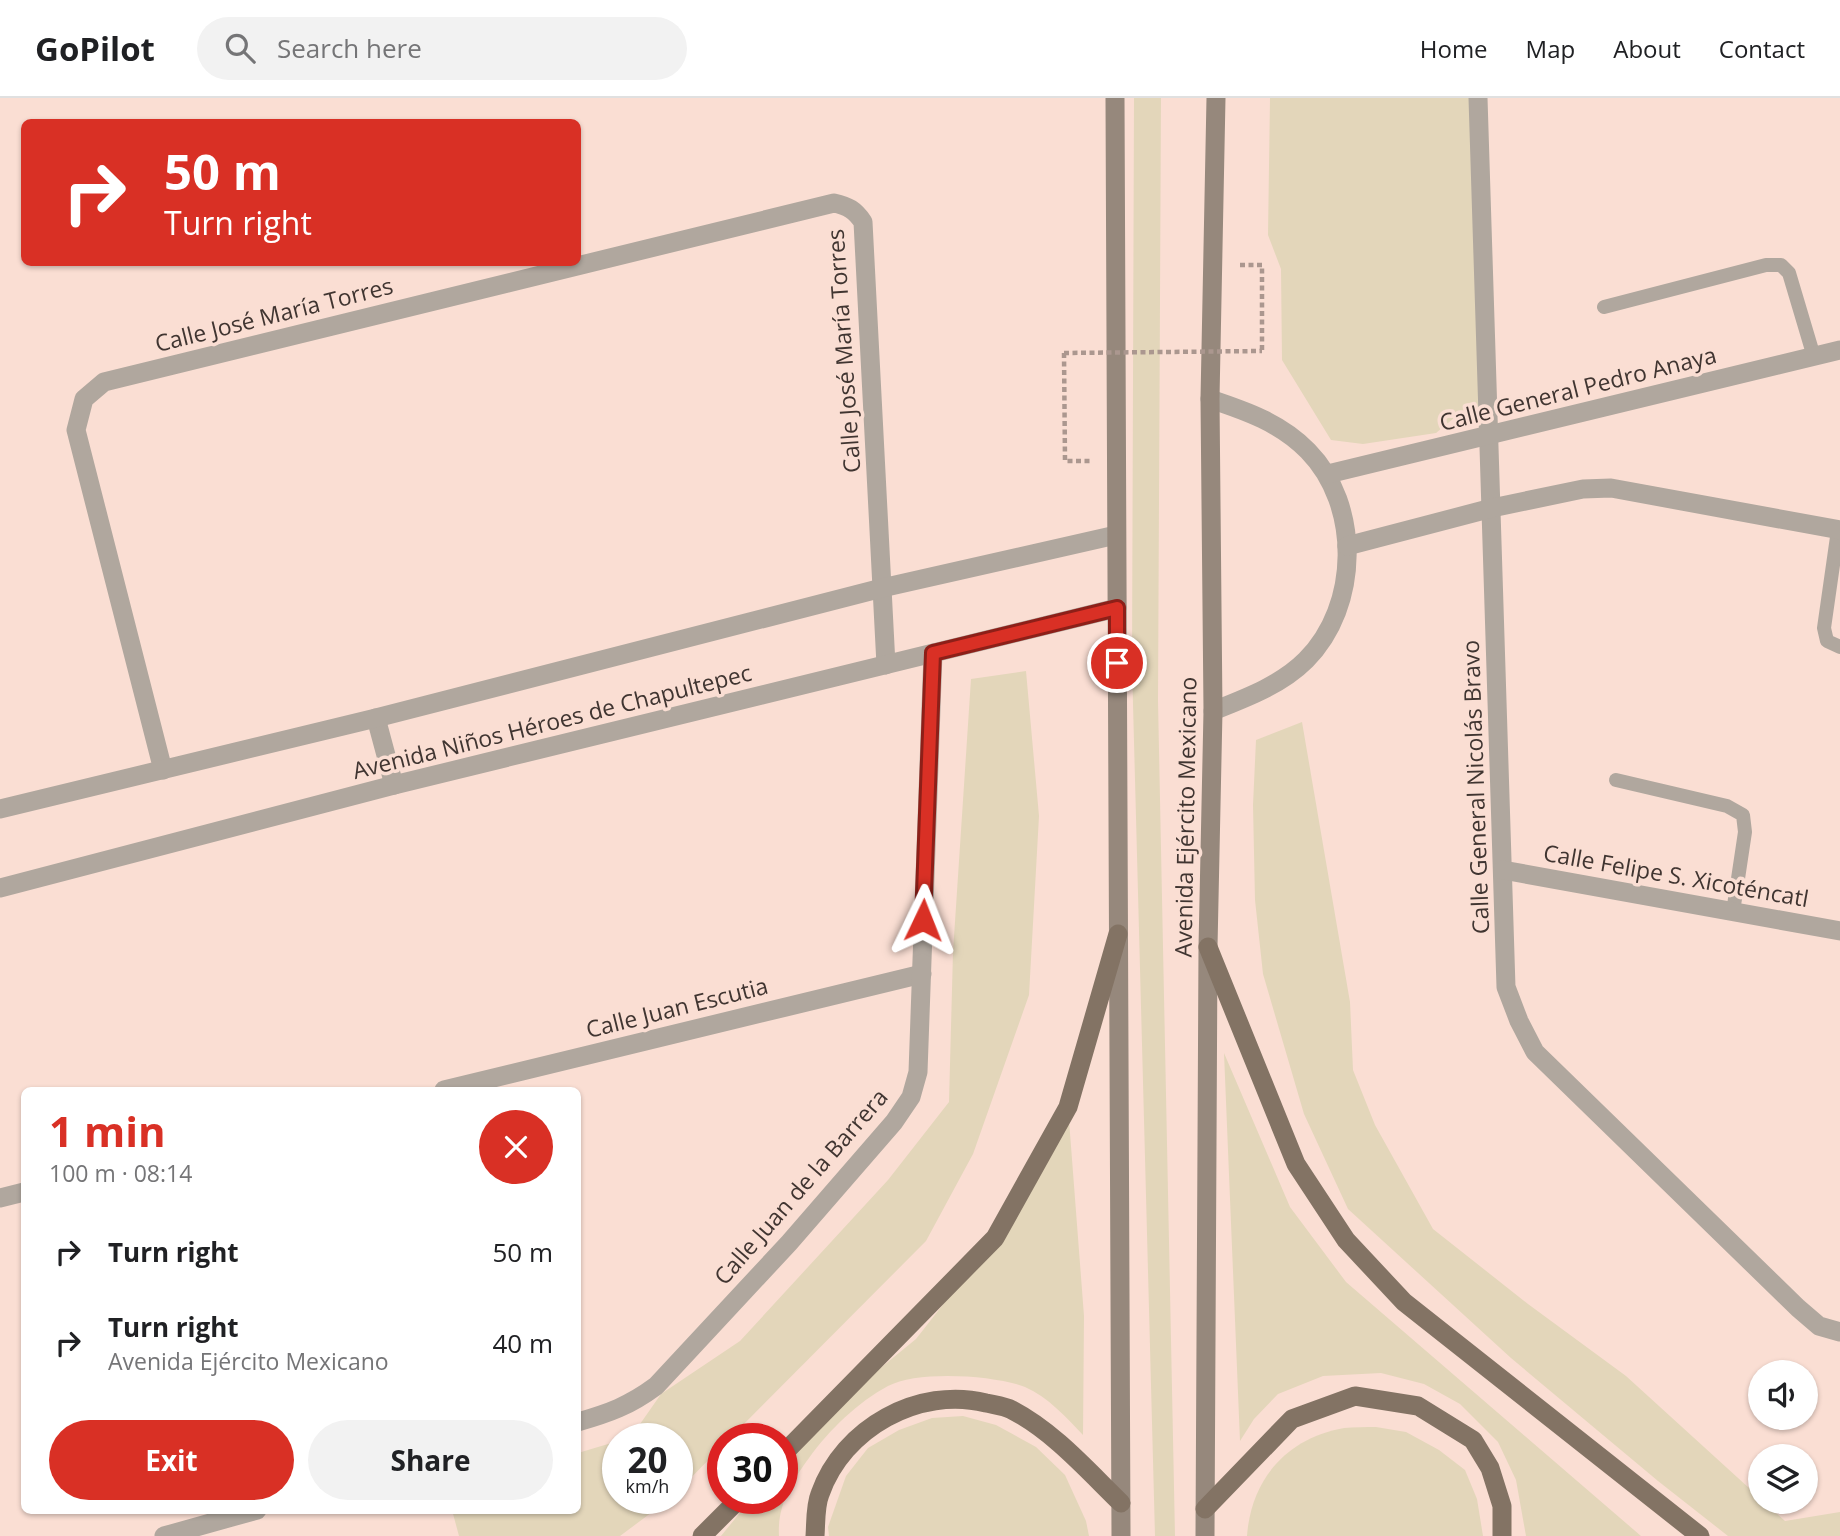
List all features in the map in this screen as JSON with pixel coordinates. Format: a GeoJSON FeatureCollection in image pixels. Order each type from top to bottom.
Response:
{"type":"FeatureCollection","features":[{"type":"Feature","properties":{"kind":"main road"},"geometry":{"type":"LineString","coordinates":[[1115,98],[1121,1536]]}},
{"type":"Feature","properties":{"kind":"main road","name":"Avenida Ejército Mexicano"},"geometry":{"type":"LineString","coordinates":[[1205,1536],[1208,947],[1213,711],[1210,399],[1216,98]]}},
{"type":"Feature","properties":{"kind":"main road"},"geometry":{"type":"LineString","coordinates":[[798,1439],[995,1238],[1068,1107],[1118,934]]}},
{"type":"Feature","properties":{"kind":"main road"},"geometry":{"type":"LineString","coordinates":[[1208,947],[1296,1164],[1346,1240],[1404,1302],[1700,1536]]}},
{"type":"Feature","properties":{"kind":"main road"},"geometry":{"type":"LineString","coordinates":[[1205,1509],[1292,1419],[1355,1396],[1418,1406],[1473,1440],[1490,1468],[1502,1506],[1502,1536]]}},
{"type":"Feature","properties":{"kind":"main road"},"geometry":{"type":"LineString","coordinates":[[815,1536],[819,1495],[838,1460],[867,1429],[894,1413],[927,1401],[971,1399],[1011,1409],[1065,1447],[1121,1503]]}},
{"type":"Feature","properties":{"kind":"main road"},"geometry":{"type":"LineString","coordinates":[[702,1536],[724,1514]]}},
{"type":"Feature","properties":{"kind":"street","name":"Calle General Nicolás Bravo"},"geometry":{"type":"LineString","coordinates":[[1478,98],[1506,987],[1535,1052],[1798,1308],[1819,1326],[1840,1332]]}},
{"type":"Feature","properties":{"kind":"street","name":"Calle José María Torres"},"geometry":{"type":"LineString","coordinates":[[581,265],[834,203],[855,211],[863,222],[886,665]]}},
{"type":"Feature","properties":{"kind":"street","name":"Calle José María Torres"},"geometry":{"type":"LineString","coordinates":[[163,770],[76,430],[84,399],[104,382],[577,266]]}},
{"type":"Feature","properties":{"kind":"street","name":"Calle General Pedro Anaya"},"geometry":{"type":"LineString","coordinates":[[1328,474],[1840,350]]}},
{"type":"Feature","properties":{"kind":"street"},"geometry":{"type":"LineString","coordinates":[[1210,399],[1262,417],[1308,450],[1328,474],[1338,496],[1345,521],[1347,547],[1347,569],[1327,636],[1305,661],[1260,693],[1213,711]]}},
{"type":"Feature","properties":{"kind":"street"},"geometry":{"type":"LineString","coordinates":[[1347,547],[1492,508],[1583,489],[1611,488],[1839,530]]}},
{"type":"Feature","properties":{"kind":"street","name":"Avenida Niños Héroes de Chapultepec"},"geometry":{"type":"LineString","coordinates":[[0,809],[376,718],[882,588],[1116,535]]}},
{"type":"Feature","properties":{"kind":"street","name":"Avenida Niños Héroes de Chapultepec"},"geometry":{"type":"LineString","coordinates":[[0,888],[394,785],[1117,608]]}},
{"type":"Feature","properties":{"kind":"street","name":"Calle Juan de la Barrera"},"geometry":{"type":"LineString","coordinates":[[581,1421],[616,1412],[656,1386],[789,1242],[894,1122],[911,1097],[918,1072],[933,653]]}},
{"type":"Feature","properties":{"kind":"street"},"geometry":{"type":"LineString","coordinates":[[376,718],[394,785]]}},
{"type":"Feature","properties":{"kind":"street","name":"Calle Felipe S. Xicoténcatl"},"geometry":{"type":"LineString","coordinates":[[1503,870],[1840,931]]}},
{"type":"Feature","properties":{"kind":"street","name":"Calle Juan Escutia"},"geometry":{"type":"LineString","coordinates":[[456,1087],[922,974]]}},
{"type":"Feature","properties":{"kind":"street"},"geometry":{"type":"LineString","coordinates":[[0,1198],[21,1193]]}},
{"type":"Feature","properties":{"kind":"street"},"geometry":{"type":"LineString","coordinates":[[164,1536],[243,1514]]}},
{"type":"Feature","properties":{"kind":"lane"},"geometry":{"type":"LineString","coordinates":[[1604,307],[1766,265],[1781,265],[1790,273],[1814,357]]}},
{"type":"Feature","properties":{"kind":"lane"},"geometry":{"type":"LineString","coordinates":[[1839,530],[1824,628],[1827,641],[1840,647]]}},
{"type":"Feature","properties":{"kind":"lane"},"geometry":{"type":"LineString","coordinates":[[1616,780],[1727,806],[1743,815],[1745,832],[1733,912]]}},
{"type":"Feature","properties":{"kind":"path"},"geometry":{"type":"LineString","coordinates":[[1065,461],[1064,353],[1262,351],[1262,265]]}},
{"type":"Feature","properties":{"kind":"shaded area"},"geometry":{"type":"Polygon","coordinates":[[[1134,98],[1161,98],[1158,701],[1175,1536],[1155,1536],[1132,666],[1134,98]]]}},
{"type":"Feature","properties":{"kind":"shaded area"},"geometry":{"type":"Polygon","coordinates":[[[1270,98],[1483,98],[1492,408],[1460,413],[1436,433],[1363,444],[1331,440],[1282,360],[1281,269],[1268,235],[1270,98]]]}},
{"type":"Feature","properties":{"kind":"shaded area"},"geometry":{"type":"Polygon","coordinates":[[[1026,671],[1039,816],[1029,995],[973,1154],[926,1241],[745,1423],[707,1423],[707,1461],[693,1476],[693,1423],[641,1423],[661,1394],[740,1341],[888,1180],[949,1102],[953,952],[971,679],[1026,671]]]}},
{"type":"Feature","properties":{"kind":"shaded area"},"geometry":{"type":"Polygon","coordinates":[[[1302,722],[1350,1002],[1353,1070],[1375,1125],[1433,1229],[1528,1304],[1626,1376],[1748,1487],[1748,1514],[1777,1514],[1785,1521],[1840,1512],[1840,1536],[1728,1536],[1511,1358],[1348,1209],[1304,1114],[1263,974],[1255,900],[1253,805],[1256,740],[1302,722]]]}},
{"type":"Feature","properties":{"kind":"shaded area"},"geometry":{"type":"Polygon","coordinates":[[[1224,1053],[1290,1207],[1346,1282],[1641,1536],[1526,1536],[1516,1480],[1498,1442],[1460,1404],[1424,1384],[1381,1373],[1323,1376],[1278,1394],[1254,1419],[1240,1441],[1224,1053]]]}},
{"type":"Feature","properties":{"kind":"shaded area"},"geometry":{"type":"Polygon","coordinates":[[[1068,1107],[1084,1316],[1083,1435],[1057,1408],[1025,1387],[976,1377],[917,1378],[888,1386],[855,1408],[817,1448],[798,1475],[798,1441],[812,1424],[916,1339],[995,1238],[1068,1107]]]}},
{"type":"Feature","properties":{"kind":"shaded area"},"geometry":{"type":"Polygon","coordinates":[[[963,1416],[996,1425],[1036,1447],[1065,1475],[1086,1521],[1089,1536],[829,1536],[828,1527],[846,1476],[868,1448],[899,1430],[932,1418],[963,1416]]]}},
{"type":"Feature","properties":{"kind":"shaded area"},"geometry":{"type":"Polygon","coordinates":[[[1376,1427],[1406,1432],[1439,1450],[1465,1470],[1477,1499],[1483,1536],[1247,1536],[1250,1515],[1264,1479],[1289,1452],[1324,1433],[1344,1428],[1376,1427]]]}},
{"type":"Feature","properties":{"kind":"shaded area"},"geometry":{"type":"Polygon","coordinates":[[[602,1446],[602,1514],[650,1514],[620,1536],[459,1536],[453,1514],[581,1514],[581,1452],[602,1446]]]}},
{"type":"Feature","properties":{"kind":"shaded area"},"geometry":{"type":"Polygon","coordinates":[[[739,1514],[780,1514],[779,1536],[721,1536],[739,1514]]]}},
{"type":"Feature","properties":{"kind":"route"},"geometry":{"type":"LineString","coordinates":[[923,920],[933,653],[1117,608],[1117,663]]}}]}
